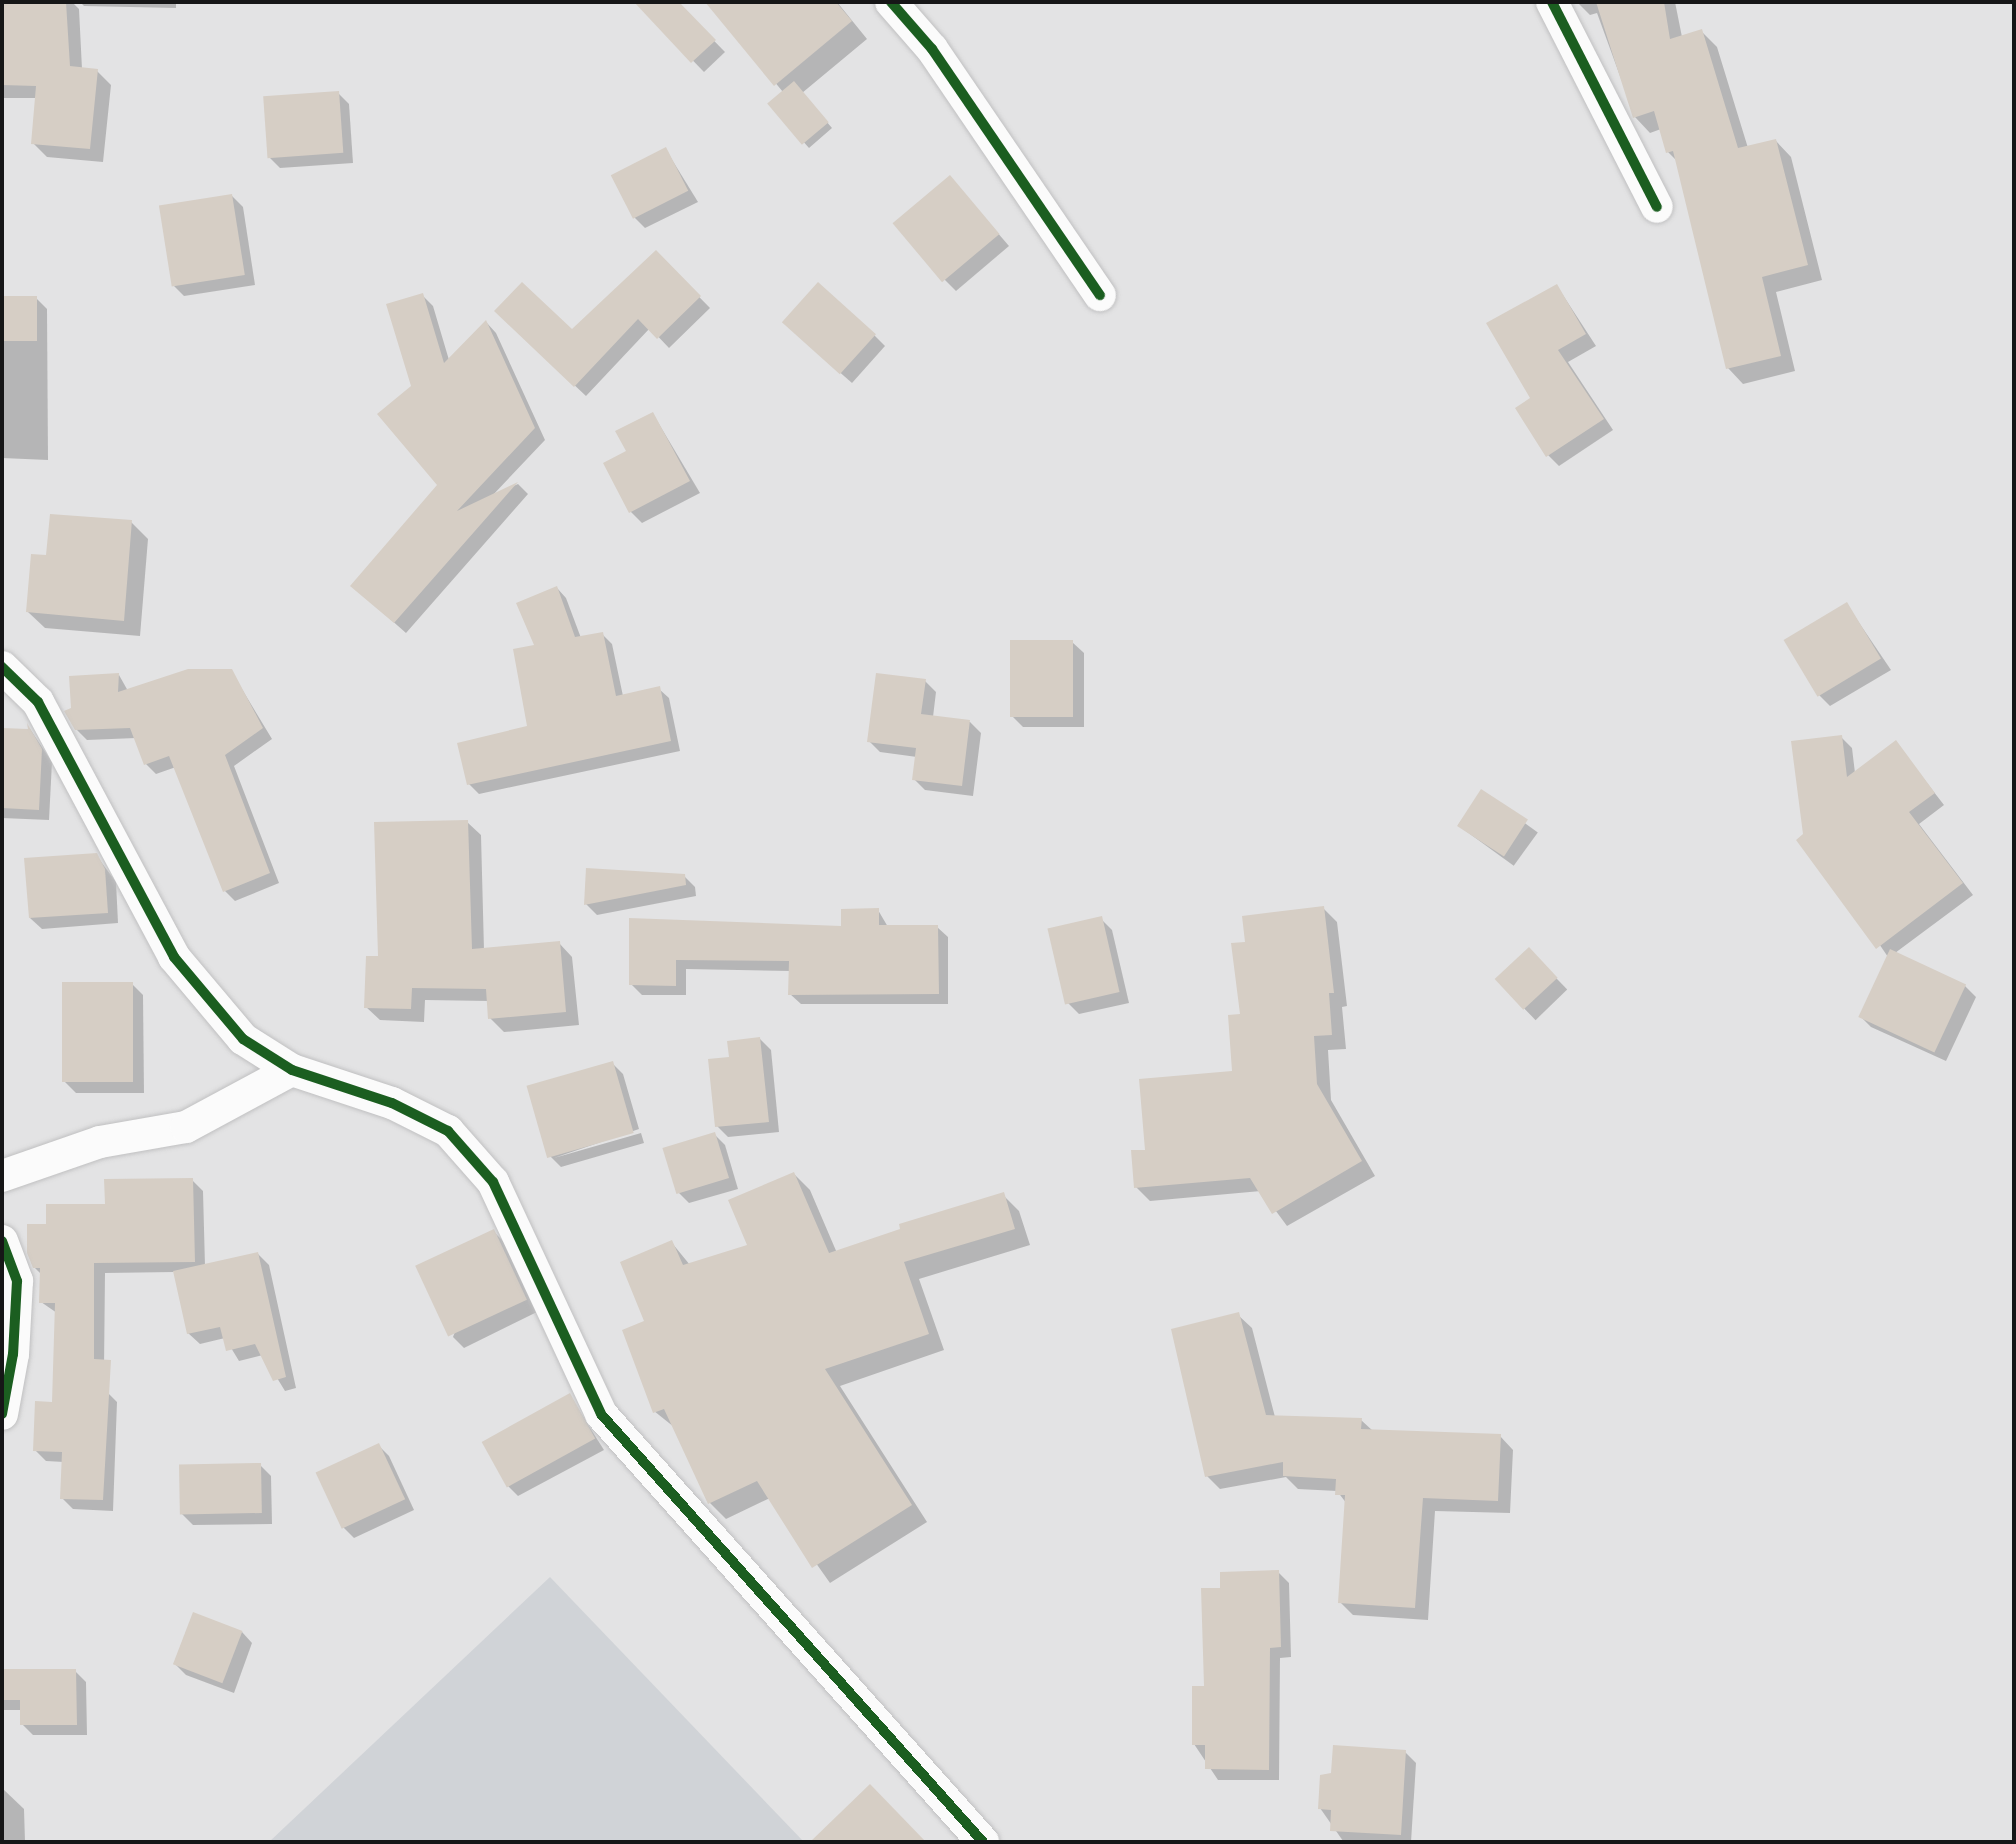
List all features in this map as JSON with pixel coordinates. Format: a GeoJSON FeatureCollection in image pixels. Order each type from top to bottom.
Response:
{"type":"FeatureCollection","features":[{"type":"Feature","properties":{"kind":"street"},"geometry":{"type":"LineString","coordinates":[[891,2],[932,49],[1100,295]]}},
{"type":"Feature","properties":{"kind":"street"},"geometry":{"type":"LineString","coordinates":[[1552,2],[1657,207]]}},
{"type":"Feature","properties":{"kind":"street"},"geometry":{"type":"LineString","coordinates":[[2,667],[38,702],[174,957],[243,1039],[292,1070],[392,1103],[448,1131],[493,1182],[601,1414],[983,1842]]}},
{"type":"Feature","properties":{"kind":"street"},"geometry":{"type":"LineString","coordinates":[[2,1176],[100,1142],[186,1127],[292,1070]]}},
{"type":"Feature","properties":{"kind":"street"},"geometry":{"type":"LineString","coordinates":[[2,1241],[17,1281],[13,1354],[2,1414]]}},
{"type":"Feature","properties":{"kind":"shaded area"},"geometry":{"type":"Polygon","coordinates":[[[550,1577],[804,1842],[269,1842],[550,1577]]]}},
{"type":"Feature","properties":{"kind":"building"},"geometry":{"type":"Polygon","coordinates":[[[2,2],[66,2],[70,66],[98,69],[90,149],[31,144],[36,86],[2,85],[2,2]]]}},
{"type":"Feature","properties":{"kind":"building"},"geometry":{"type":"Polygon","coordinates":[[[634,2],[679,2],[716,40],[691,63],[634,2]]]}},
{"type":"Feature","properties":{"kind":"building"},"geometry":{"type":"Polygon","coordinates":[[[705,2],[836,2],[852,21],[774,86],[705,2]]]}},
{"type":"Feature","properties":{"kind":"building"},"geometry":{"type":"Polygon","coordinates":[[[1596,2],[1664,2],[1670,39],[1702,29],[1738,148],[1776,139],[1808,265],[1762,277],[1781,356],[1726,369],[1673,151],[1666,153],[1654,111],[1633,118],[1596,2]]]}},
{"type":"Feature","properties":{"kind":"building"},"geometry":{"type":"Polygon","coordinates":[[[794,81],[829,122],[802,145],[767,103],[794,81]]]}},
{"type":"Feature","properties":{"kind":"building"},"geometry":{"type":"Polygon","coordinates":[[[339,91],[343,153],[268,158],[263,96],[339,91]]]}},
{"type":"Feature","properties":{"kind":"building"},"geometry":{"type":"Polygon","coordinates":[[[666,147],[688,191],[633,219],[611,175],[666,147]]]}},
{"type":"Feature","properties":{"kind":"building"},"geometry":{"type":"Polygon","coordinates":[[[950,175],[999,234],[942,282],[893,223],[950,175]]]}},
{"type":"Feature","properties":{"kind":"building"},"geometry":{"type":"Polygon","coordinates":[[[232,194],[245,275],[172,287],[159,206],[232,194]]]}},
{"type":"Feature","properties":{"kind":"building"},"geometry":{"type":"Polygon","coordinates":[[[656,250],[701,296],[657,339],[638,319],[574,387],[494,311],[522,282],[572,329],[656,250]]]}},
{"type":"Feature","properties":{"kind":"building"},"geometry":{"type":"Polygon","coordinates":[[[818,282],[876,334],[840,374],[782,322],[818,282]]]}},
{"type":"Feature","properties":{"kind":"building"},"geometry":{"type":"Polygon","coordinates":[[[1557,284],[1586,334],[1558,350],[1604,419],[1546,457],[1515,408],[1530,398],[1486,323],[1557,284]]]}},
{"type":"Feature","properties":{"kind":"building"},"geometry":{"type":"Polygon","coordinates":[[[423,293],[444,363],[486,320],[535,428],[457,511],[518,482],[394,623],[350,586],[437,485],[377,414],[411,386],[386,304],[423,293]]]}},
{"type":"Feature","properties":{"kind":"building"},"geometry":{"type":"Polygon","coordinates":[[[2,296],[37,296],[37,341],[2,341],[2,296]]]}},
{"type":"Feature","properties":{"kind":"building"},"geometry":{"type":"Polygon","coordinates":[[[653,412],[690,481],[629,513],[603,463],[626,451],[615,431],[653,412]]]}},
{"type":"Feature","properties":{"kind":"building"},"geometry":{"type":"Polygon","coordinates":[[[50,514],[132,520],[124,621],[26,612],[31,554],[46,555],[50,514]]]}},
{"type":"Feature","properties":{"kind":"building"},"geometry":{"type":"Polygon","coordinates":[[[557,586],[575,637],[603,632],[616,696],[660,686],[671,741],[467,785],[457,743],[527,726],[513,649],[534,645],[516,603],[557,586]]]}},
{"type":"Feature","properties":{"kind":"building"},"geometry":{"type":"Polygon","coordinates":[[[1847,602],[1881,659],[1818,697],[1784,640],[1847,602]]]}},
{"type":"Feature","properties":{"kind":"building"},"geometry":{"type":"Polygon","coordinates":[[[1010,640],[1073,640],[1073,717],[1010,717],[1010,640]]]}},
{"type":"Feature","properties":{"kind":"building"},"geometry":{"type":"Polygon","coordinates":[[[188,669],[232,669],[263,728],[225,755],[270,873],[223,892],[169,756],[144,765],[130,728],[75,730],[64,711],[71,708],[69,676],[119,673],[118,692],[188,669]]]}},
{"type":"Feature","properties":{"kind":"building"},"geometry":{"type":"Polygon","coordinates":[[[876,673],[926,679],[921,714],[970,720],[962,786],[912,780],[916,748],[867,742],[876,673]]]}},
{"type":"Feature","properties":{"kind":"building"},"geometry":{"type":"Polygon","coordinates":[[[27,723],[42,749],[39,810],[2,808],[2,728],[28,729],[27,723]]]}},
{"type":"Feature","properties":{"kind":"building"},"geometry":{"type":"Polygon","coordinates":[[[1842,735],[1847,777],[1896,740],[1935,793],[1909,812],[1963,883],[1876,949],[1796,840],[1803,834],[1791,741],[1842,735]]]}},
{"type":"Feature","properties":{"kind":"building"},"geometry":{"type":"Polygon","coordinates":[[[1481,789],[1528,819],[1504,856],[1457,826],[1481,789]]]}},
{"type":"Feature","properties":{"kind":"building"},"geometry":{"type":"Polygon","coordinates":[[[468,820],[472,949],[560,941],[566,1012],[488,1019],[486,989],[412,988],[411,1009],[364,1008],[366,956],[378,956],[374,822],[468,820]]]}},
{"type":"Feature","properties":{"kind":"building"},"geometry":{"type":"Polygon","coordinates":[[[97,853],[105,869],[108,913],[29,918],[24,858],[97,853]]]}},
{"type":"Feature","properties":{"kind":"building"},"geometry":{"type":"Polygon","coordinates":[[[586,868],[685,874],[686,885],[584,905],[586,868]]]}},
{"type":"Feature","properties":{"kind":"building"},"geometry":{"type":"Polygon","coordinates":[[[1324,906],[1334,993],[1329,993],[1332,1035],[1314,1036],[1317,1084],[1362,1161],[1272,1214],[1250,1178],[1134,1188],[1131,1150],[1145,1150],[1139,1079],[1232,1071],[1228,1015],[1240,1014],[1231,943],[1245,942],[1242,916],[1324,906]]]}},
{"type":"Feature","properties":{"kind":"building"},"geometry":{"type":"Polygon","coordinates":[[[879,908],[879,925],[938,925],[939,994],[788,995],[789,961],[676,960],[676,986],[629,985],[629,918],[841,926],[841,909],[879,908]]]}},
{"type":"Feature","properties":{"kind":"building"},"geometry":{"type":"Polygon","coordinates":[[[1102,916],[1120,992],[1065,1005],[1047,929],[1102,916]]]}},
{"type":"Feature","properties":{"kind":"building"},"geometry":{"type":"Polygon","coordinates":[[[1529,947],[1558,978],[1523,1010],[1495,979],[1529,947]]]}},
{"type":"Feature","properties":{"kind":"building"},"geometry":{"type":"Polygon","coordinates":[[[1890,949],[1966,984],[1934,1052],[1858,1017],[1890,949]]]}},
{"type":"Feature","properties":{"kind":"building"},"geometry":{"type":"Polygon","coordinates":[[[62,982],[133,982],[133,1082],[62,1082],[62,982]]]}},
{"type":"Feature","properties":{"kind":"building"},"geometry":{"type":"Polygon","coordinates":[[[760,1037],[769,1122],[715,1127],[708,1059],[729,1057],[727,1041],[760,1037]]]}},
{"type":"Feature","properties":{"kind":"building"},"geometry":{"type":"Polygon","coordinates":[[[613,1061],[634,1133],[547,1158],[526,1086],[613,1061]]]}},
{"type":"Feature","properties":{"kind":"building"},"geometry":{"type":"Polygon","coordinates":[[[715,1132],[729,1178],[676,1194],[662,1148],[715,1132]]]}},
{"type":"Feature","properties":{"kind":"building"},"geometry":{"type":"Polygon","coordinates":[[[794,1172],[829,1253],[900,1229],[899,1224],[1004,1192],[1015,1229],[904,1262],[929,1334],[825,1369],[912,1505],[812,1568],[757,1481],[708,1504],[664,1409],[653,1413],[622,1330],[644,1321],[620,1262],[672,1240],[683,1265],[747,1245],[728,1200],[794,1172]]]}},
{"type":"Feature","properties":{"kind":"building"},"geometry":{"type":"Polygon","coordinates":[[[193,1178],[195,1262],[94,1263],[94,1359],[111,1360],[103,1500],[60,1499],[62,1452],[33,1451],[35,1401],[52,1402],[55,1303],[39,1303],[40,1268],[33,1268],[27,1253],[27,1224],[46,1224],[46,1204],[105,1204],[104,1179],[193,1178]]]}},
{"type":"Feature","properties":{"kind":"building"},"geometry":{"type":"Polygon","coordinates":[[[494,1229],[527,1300],[448,1336],[415,1266],[494,1229]]]}},
{"type":"Feature","properties":{"kind":"building"},"geometry":{"type":"Polygon","coordinates":[[[258,1252],[286,1377],[273,1381],[255,1344],[226,1351],[220,1327],[187,1334],[173,1271],[258,1252]]]}},
{"type":"Feature","properties":{"kind":"building"},"geometry":{"type":"Polygon","coordinates":[[[1239,1312],[1266,1415],[1362,1418],[1361,1429],[1501,1434],[1498,1501],[1423,1498],[1415,1608],[1338,1603],[1345,1495],[1335,1495],[1336,1479],[1283,1476],[1283,1462],[1205,1477],[1171,1329],[1239,1312]]]}},
{"type":"Feature","properties":{"kind":"building"},"geometry":{"type":"Polygon","coordinates":[[[570,1393],[595,1438],[507,1487],[482,1442],[570,1393]]]}},
{"type":"Feature","properties":{"kind":"building"},"geometry":{"type":"Polygon","coordinates":[[[379,1443],[405,1499],[342,1529],[316,1473],[379,1443]]]}},
{"type":"Feature","properties":{"kind":"building"},"geometry":{"type":"Polygon","coordinates":[[[261,1463],[262,1513],[180,1514],[179,1464],[261,1463]]]}},
{"type":"Feature","properties":{"kind":"building"},"geometry":{"type":"Polygon","coordinates":[[[1279,1570],[1281,1647],[1270,1648],[1269,1770],[1205,1769],[1205,1745],[1192,1745],[1192,1686],[1204,1686],[1201,1588],[1220,1588],[1220,1572],[1279,1570]]]}},
{"type":"Feature","properties":{"kind":"building"},"geometry":{"type":"Polygon","coordinates":[[[193,1612],[242,1631],[222,1683],[173,1664],[193,1612]]]}},
{"type":"Feature","properties":{"kind":"building"},"geometry":{"type":"Polygon","coordinates":[[[2,1669],[76,1669],[77,1725],[20,1725],[20,1700],[2,1700],[2,1669]]]}},
{"type":"Feature","properties":{"kind":"building"},"geometry":{"type":"Polygon","coordinates":[[[1333,1745],[1406,1750],[1401,1835],[1330,1831],[1331,1810],[1318,1809],[1320,1775],[1331,1773],[1333,1745]]]}},
{"type":"Feature","properties":{"kind":"building"},"geometry":{"type":"Polygon","coordinates":[[[870,1784],[926,1842],[810,1842],[870,1784]]]}},
{"type":"Feature","properties":{"kind":"cycle path"},"geometry":{"type":"LineString","coordinates":[[891,2],[932,49],[1100,295]]}},
{"type":"Feature","properties":{"kind":"cycle path"},"geometry":{"type":"LineString","coordinates":[[1552,2],[1657,207]]}},
{"type":"Feature","properties":{"kind":"cycle path"},"geometry":{"type":"LineString","coordinates":[[2,667],[38,702],[174,957],[243,1039],[292,1070],[392,1103],[448,1131],[493,1182],[601,1414],[983,1842]]}},
{"type":"Feature","properties":{"kind":"cycle path"},"geometry":{"type":"LineString","coordinates":[[2,1241],[17,1281],[13,1354],[2,1414]]}}]}
